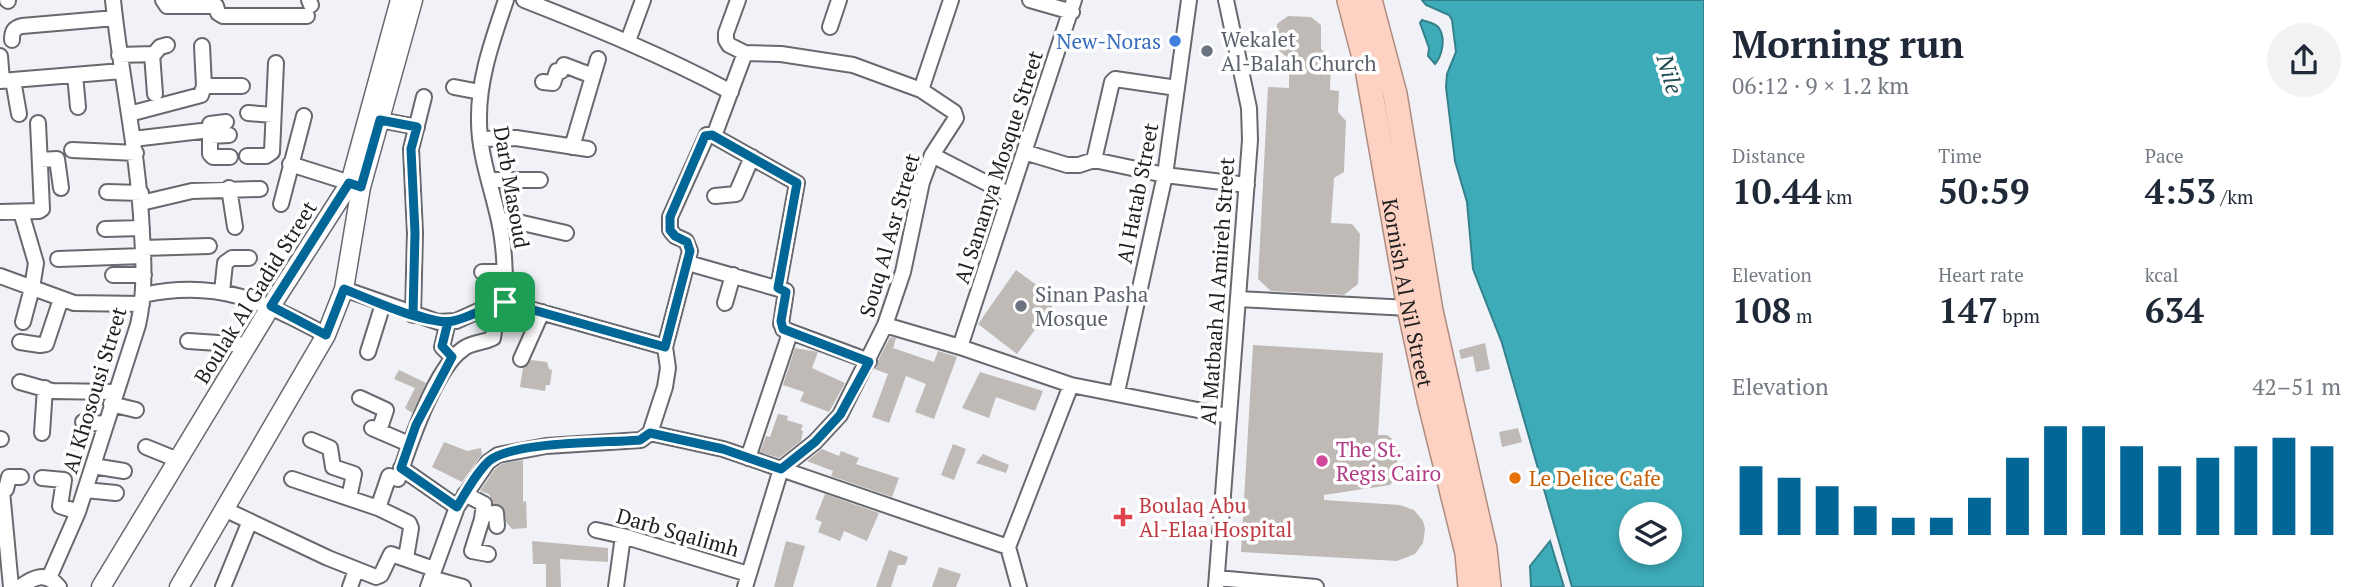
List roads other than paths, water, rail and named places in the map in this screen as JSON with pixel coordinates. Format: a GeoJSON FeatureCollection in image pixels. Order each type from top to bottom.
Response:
{"type":"FeatureCollection","features":[{"type":"Feature","properties":{"kind":"highway","name":"Kornish Al Nil Street"},"geometry":{"type":"LineString","coordinates":[[1349,0],[1367,69],[1409,308],[1466,553],[1470,587]]}},
{"type":"Feature","properties":{"kind":"highway","name":"Kornish Al Nil Street"},"geometry":{"type":"LineString","coordinates":[[1370,0],[1395,94],[1431,310],[1485,549],[1489,587]]}},
{"type":"Feature","properties":{"kind":"street","name":"Al Khosousi Street"},"geometry":{"type":"LineString","coordinates":[[54,582],[138,325],[143,300],[141,198],[113,0]]}},
{"type":"Feature","properties":{"kind":"street"},"geometry":{"type":"LineString","coordinates":[[163,0],[167,6],[216,6],[218,13],[223,16],[309,7]]}},
{"type":"Feature","properties":{"kind":"street","name":"Boulak Al Gadid Street"},"geometry":{"type":"LineString","coordinates":[[355,185],[400,0]]}},
{"type":"Feature","properties":{"kind":"street","name":"Boulak Al Gadid Street"},"geometry":{"type":"LineString","coordinates":[[101,587],[271,306],[355,185],[380,120],[413,0]]}},
{"type":"Feature","properties":{"kind":"street","name":"Darb Masoud"},"geometry":{"type":"LineString","coordinates":[[452,357],[466,346],[493,338],[502,302],[504,246],[480,139],[480,92],[486,63],[506,0]]}},
{"type":"Feature","properties":{"kind":"street"},"geometry":{"type":"LineString","coordinates":[[524,0],[628,41],[731,92]]}},
{"type":"Feature","properties":{"kind":"street"},"geometry":{"type":"LineString","coordinates":[[628,41],[643,0]]}},
{"type":"Feature","properties":{"kind":"street"},"geometry":{"type":"LineString","coordinates":[[738,0],[726,40],[729,45],[745,53],[793,55],[853,65],[921,90],[951,0]]}},
{"type":"Feature","properties":{"kind":"street"},"geometry":{"type":"LineString","coordinates":[[830,27],[839,0]]}},
{"type":"Feature","properties":{"kind":"street"},"geometry":{"type":"LineString","coordinates":[[1030,0],[1073,6]]}},
{"type":"Feature","properties":{"kind":"street","name":"Al Hatab Street"},"geometry":{"type":"LineString","coordinates":[[1117,392],[1165,175],[1189,0]]}},
{"type":"Feature","properties":{"kind":"street","name":"Al Matbaah Al Amireh Street"},"geometry":{"type":"LineString","coordinates":[[1217,582],[1247,185],[1249,108],[1226,0]]}},
{"type":"Feature","properties":{"kind":"street","name":"Al Sananya Mosque Street"},"geometry":{"type":"LineString","coordinates":[[960,347],[1073,6]]}},
{"type":"Feature","properties":{"kind":"street"},"geometry":{"type":"LineString","coordinates":[[12,40],[16,27],[115,18]]}},
{"type":"Feature","properties":{"kind":"street"},"geometry":{"type":"LineString","coordinates":[[120,55],[152,54],[167,45]]}},
{"type":"Feature","properties":{"kind":"street"},"geometry":{"type":"LineString","coordinates":[[129,114],[197,98],[204,91],[202,46]]}},
{"type":"Feature","properties":{"kind":"street"},"geometry":{"type":"LineString","coordinates":[[431,578],[461,500],[488,462],[498,455],[546,446],[640,440],[650,433],[665,387],[668,368],[665,347],[688,263],[689,245],[675,236],[669,225],[670,217],[731,92],[745,53]]}},
{"type":"Feature","properties":{"kind":"street"},"geometry":{"type":"LineString","coordinates":[[152,54],[155,94]]}},
{"type":"Feature","properties":{"kind":"street"},"geometry":{"type":"LineString","coordinates":[[0,56],[5,81],[19,114]]}},
{"type":"Feature","properties":{"kind":"street"},"geometry":{"type":"LineString","coordinates":[[572,148],[598,59]]}},
{"type":"Feature","properties":{"kind":"street"},"geometry":{"type":"LineString","coordinates":[[247,156],[270,154],[276,63]]}},
{"type":"Feature","properties":{"kind":"street"},"geometry":{"type":"LineString","coordinates":[[543,82],[552,83],[557,71],[561,72],[564,65],[593,76]]}},
{"type":"Feature","properties":{"kind":"street"},"geometry":{"type":"LineString","coordinates":[[5,81],[122,71]]}},
{"type":"Feature","properties":{"kind":"street"},"geometry":{"type":"LineString","coordinates":[[75,75],[78,107]]}},
{"type":"Feature","properties":{"kind":"street"},"geometry":{"type":"LineString","coordinates":[[1094,160],[1112,82],[1115,79],[1177,88]]}},
{"type":"Feature","properties":{"kind":"street"},"geometry":{"type":"LineString","coordinates":[[204,86],[242,86]]}},
{"type":"Feature","properties":{"kind":"street"},"geometry":{"type":"LineString","coordinates":[[454,87],[480,92]]}},
{"type":"Feature","properties":{"kind":"street","name":"Souq Al Asr Street"},"geometry":{"type":"LineString","coordinates":[[781,469],[815,442],[840,415],[869,362],[885,325],[903,272],[922,182],[932,155],[955,120],[954,112],[921,90]]}},
{"type":"Feature","properties":{"kind":"street"},"geometry":{"type":"LineString","coordinates":[[413,314],[415,233],[411,149],[425,97]]}},
{"type":"Feature","properties":{"kind":"street"},"geometry":{"type":"LineString","coordinates":[[248,113],[273,115]]}},
{"type":"Feature","properties":{"kind":"street"},"geometry":{"type":"LineString","coordinates":[[281,204],[304,116]]}},
{"type":"Feature","properties":{"kind":"street"},"geometry":{"type":"LineString","coordinates":[[380,120],[417,127]]}},
{"type":"Feature","properties":{"kind":"street"},"geometry":{"type":"LineString","coordinates":[[0,212],[42,209],[38,123]]}},
{"type":"Feature","properties":{"kind":"street"},"geometry":{"type":"LineString","coordinates":[[227,128],[211,123],[211,155],[230,157]]}},
{"type":"Feature","properties":{"kind":"street"},"geometry":{"type":"LineString","coordinates":[[72,150],[134,146],[210,133]]}},
{"type":"Feature","properties":{"kind":"street"},"geometry":{"type":"LineString","coordinates":[[273,134],[297,138]]}},
{"type":"Feature","properties":{"kind":"street"},"geometry":{"type":"LineString","coordinates":[[709,136],[752,157],[797,184],[778,288]]}},
{"type":"Feature","properties":{"kind":"street"},"geometry":{"type":"LineString","coordinates":[[480,139],[516,138],[588,149]]}},
{"type":"Feature","properties":{"kind":"street"},"geometry":{"type":"LineString","coordinates":[[1024,152],[1074,166],[1094,160],[1165,175],[1247,185]]}},
{"type":"Feature","properties":{"kind":"street"},"geometry":{"type":"LineString","coordinates":[[932,155],[1010,195]]}},
{"type":"Feature","properties":{"kind":"street"},"geometry":{"type":"LineString","coordinates":[[715,196],[736,194],[752,157]]}},
{"type":"Feature","properties":{"kind":"street"},"geometry":{"type":"LineString","coordinates":[[40,160],[57,159],[61,188]]}},
{"type":"Feature","properties":{"kind":"street"},"geometry":{"type":"LineString","coordinates":[[178,587],[326,335],[344,289],[355,185],[290,164]]}},
{"type":"Feature","properties":{"kind":"street"},"geometry":{"type":"LineString","coordinates":[[489,180],[540,180]]}},
{"type":"Feature","properties":{"kind":"street"},"geometry":{"type":"LineString","coordinates":[[229,188],[235,227]]}},
{"type":"Feature","properties":{"kind":"street"},"geometry":{"type":"LineString","coordinates":[[107,192],[141,198],[229,188],[260,189]]}},
{"type":"Feature","properties":{"kind":"street"},"geometry":{"type":"LineString","coordinates":[[21,212],[36,263],[23,322]]}},
{"type":"Feature","properties":{"kind":"street"},"geometry":{"type":"LineString","coordinates":[[499,220],[566,233]]}},
{"type":"Feature","properties":{"kind":"street"},"geometry":{"type":"LineString","coordinates":[[105,229],[142,228]]}},
{"type":"Feature","properties":{"kind":"street"},"geometry":{"type":"LineString","coordinates":[[58,259],[209,246]]}},
{"type":"Feature","properties":{"kind":"street"},"geometry":{"type":"LineString","coordinates":[[222,292],[225,263],[232,258],[249,258]]}},
{"type":"Feature","properties":{"kind":"street"},"geometry":{"type":"LineString","coordinates":[[688,263],[786,292],[781,321],[783,329],[788,333],[788,339],[748,458]]}},
{"type":"Feature","properties":{"kind":"street"},"geometry":{"type":"LineString","coordinates":[[482,272],[505,272]]}},
{"type":"Feature","properties":{"kind":"street"},"geometry":{"type":"LineString","coordinates":[[113,275],[144,275]]}},
{"type":"Feature","properties":{"kind":"street"},"geometry":{"type":"LineString","coordinates":[[725,303],[733,275]]}},
{"type":"Feature","properties":{"kind":"street"},"geometry":{"type":"LineString","coordinates":[[0,276],[61,299],[88,304],[143,300],[183,290],[222,292],[271,306],[326,335]]}},
{"type":"Feature","properties":{"kind":"street"},"geometry":{"type":"LineString","coordinates":[[344,289],[438,322],[463,318],[502,302],[665,347]]}},
{"type":"Feature","properties":{"kind":"street"},"geometry":{"type":"LineString","coordinates":[[20,342],[46,344],[61,299]]}},
{"type":"Feature","properties":{"kind":"street"},"geometry":{"type":"LineString","coordinates":[[1238,299],[1409,308]]}},
{"type":"Feature","properties":{"kind":"street"},"geometry":{"type":"LineString","coordinates":[[368,352],[383,304]]}},
{"type":"Feature","properties":{"kind":"street"},"geometry":{"type":"LineString","coordinates":[[521,359],[542,312]]}},
{"type":"Feature","properties":{"kind":"street"},"geometry":{"type":"LineString","coordinates":[[378,508],[389,477],[398,479],[416,425],[452,357],[442,346],[448,322]]}},
{"type":"Feature","properties":{"kind":"street"},"geometry":{"type":"LineString","coordinates":[[885,325],[960,347],[1070,385],[1117,392],[1228,416]]}},
{"type":"Feature","properties":{"kind":"street"},"geometry":{"type":"LineString","coordinates":[[783,329],[869,362]]}},
{"type":"Feature","properties":{"kind":"street"},"geometry":{"type":"LineString","coordinates":[[188,341],[248,345]]}},
{"type":"Feature","properties":{"kind":"street"},"geometry":{"type":"LineString","coordinates":[[20,382],[52,391],[113,398],[136,410]]}},
{"type":"Feature","properties":{"kind":"street"},"geometry":{"type":"LineString","coordinates":[[1019,587],[1008,547],[1070,385]]}},
{"type":"Feature","properties":{"kind":"street"},"geometry":{"type":"LineString","coordinates":[[42,433],[45,388]]}},
{"type":"Feature","properties":{"kind":"street"},"geometry":{"type":"LineString","coordinates":[[360,398],[386,410],[375,430],[409,444]]}},
{"type":"Feature","properties":{"kind":"street"},"geometry":{"type":"LineString","coordinates":[[83,422],[106,424]]}},
{"type":"Feature","properties":{"kind":"street"},"geometry":{"type":"LineString","coordinates":[[650,433],[723,449],[1008,547]]}},
{"type":"Feature","properties":{"kind":"street"},"geometry":{"type":"LineString","coordinates":[[311,440],[330,448],[333,467],[354,474],[349,498]]}},
{"type":"Feature","properties":{"kind":"street"},"geometry":{"type":"LineString","coordinates":[[146,447],[178,460]]}},
{"type":"Feature","properties":{"kind":"street"},"geometry":{"type":"LineString","coordinates":[[93,466],[124,471]]}},
{"type":"Feature","properties":{"kind":"street"},"geometry":{"type":"LineString","coordinates":[[401,468],[461,500],[484,503],[471,551],[488,554]]}},
{"type":"Feature","properties":{"kind":"street"},"geometry":{"type":"LineString","coordinates":[[746,580],[781,469]]}},
{"type":"Feature","properties":{"kind":"street"},"geometry":{"type":"LineString","coordinates":[[11,587],[1,491],[6,489],[9,477],[21,477]]}},
{"type":"Feature","properties":{"kind":"street"},"geometry":{"type":"LineString","coordinates":[[42,478],[64,480],[60,506],[78,512]]}},
{"type":"Feature","properties":{"kind":"street"},"geometry":{"type":"LineString","coordinates":[[292,479],[378,508],[410,524],[405,558]]}},
{"type":"Feature","properties":{"kind":"street"},"geometry":{"type":"LineString","coordinates":[[85,490],[116,493]]}},
{"type":"Feature","properties":{"kind":"street"},"geometry":{"type":"LineString","coordinates":[[224,509],[356,570],[378,577],[389,555],[394,554],[405,558],[431,578],[462,587]]}},
{"type":"Feature","properties":{"kind":"street"},"geometry":{"type":"LineString","coordinates":[[483,514],[496,513],[497,526]]}},
{"type":"Feature","properties":{"kind":"street"},"geometry":{"type":"LineString","coordinates":[[223,587],[250,521]]}},
{"type":"Feature","properties":{"kind":"street","name":"Darb Sqalimh"},"geometry":{"type":"LineString","coordinates":[[596,530],[623,536],[746,580]]}},
{"type":"Feature","properties":{"kind":"street"},"geometry":{"type":"LineString","coordinates":[[616,587],[623,536]]}},
{"type":"Feature","properties":{"kind":"street"},"geometry":{"type":"LineString","coordinates":[[350,587],[356,570]]}},
{"type":"Feature","properties":{"kind":"street"},"geometry":{"type":"LineString","coordinates":[[20,587],[40,576],[54,582]]}},
{"type":"Feature","properties":{"kind":"street"},"geometry":{"type":"LineString","coordinates":[[1217,582],[1316,587]]}},
{"type":"Feature","properties":{"kind":"water","name":"Nile"},"geometry":{"type":"Polygon","coordinates":[[[1422,0],[1704,0],[1704,587],[1572,587],[1502,343],[1473,269],[1467,202],[1455,161],[1446,87],[1447,74],[1456,52],[1449,15],[1426,5],[1422,0]]]}},
{"type":"Feature","properties":{"kind":"water"},"geometry":{"type":"Polygon","coordinates":[[[1422,20],[1436,25],[1441,32],[1442,47],[1435,64],[1428,56],[1429,48],[1420,23],[1422,20]]]}},
{"type":"Feature","properties":{"kind":"water"},"geometry":{"type":"Polygon","coordinates":[[[1550,541],[1564,587],[1531,587],[1530,566],[1550,541]]]}},
{"type":"Feature","properties":{"kind":"place","name":"New-Noras"},"geometry":{"type":"Point","coordinates":[1175,41]}},
{"type":"Feature","properties":{"kind":"place","name":"Wekalet Al-Balah Church"},"geometry":{"type":"Point","coordinates":[1207,51]}},
{"type":"Feature","properties":{"kind":"place","name":"Sinan Pasha Mosque"},"geometry":{"type":"Point","coordinates":[1021,306]}},
{"type":"Feature","properties":{"kind":"place","name":"The St. Regis Cairo"},"geometry":{"type":"Point","coordinates":[1322,461]}},
{"type":"Feature","properties":{"kind":"place","name":"Le Delice Cafe"},"geometry":{"type":"Point","coordinates":[1515,478]}},
{"type":"Feature","properties":{"kind":"place","name":"Boulaq Abu Al-Elaa Hospital"},"geometry":{"type":"Point","coordinates":[1123,517]}}]}
